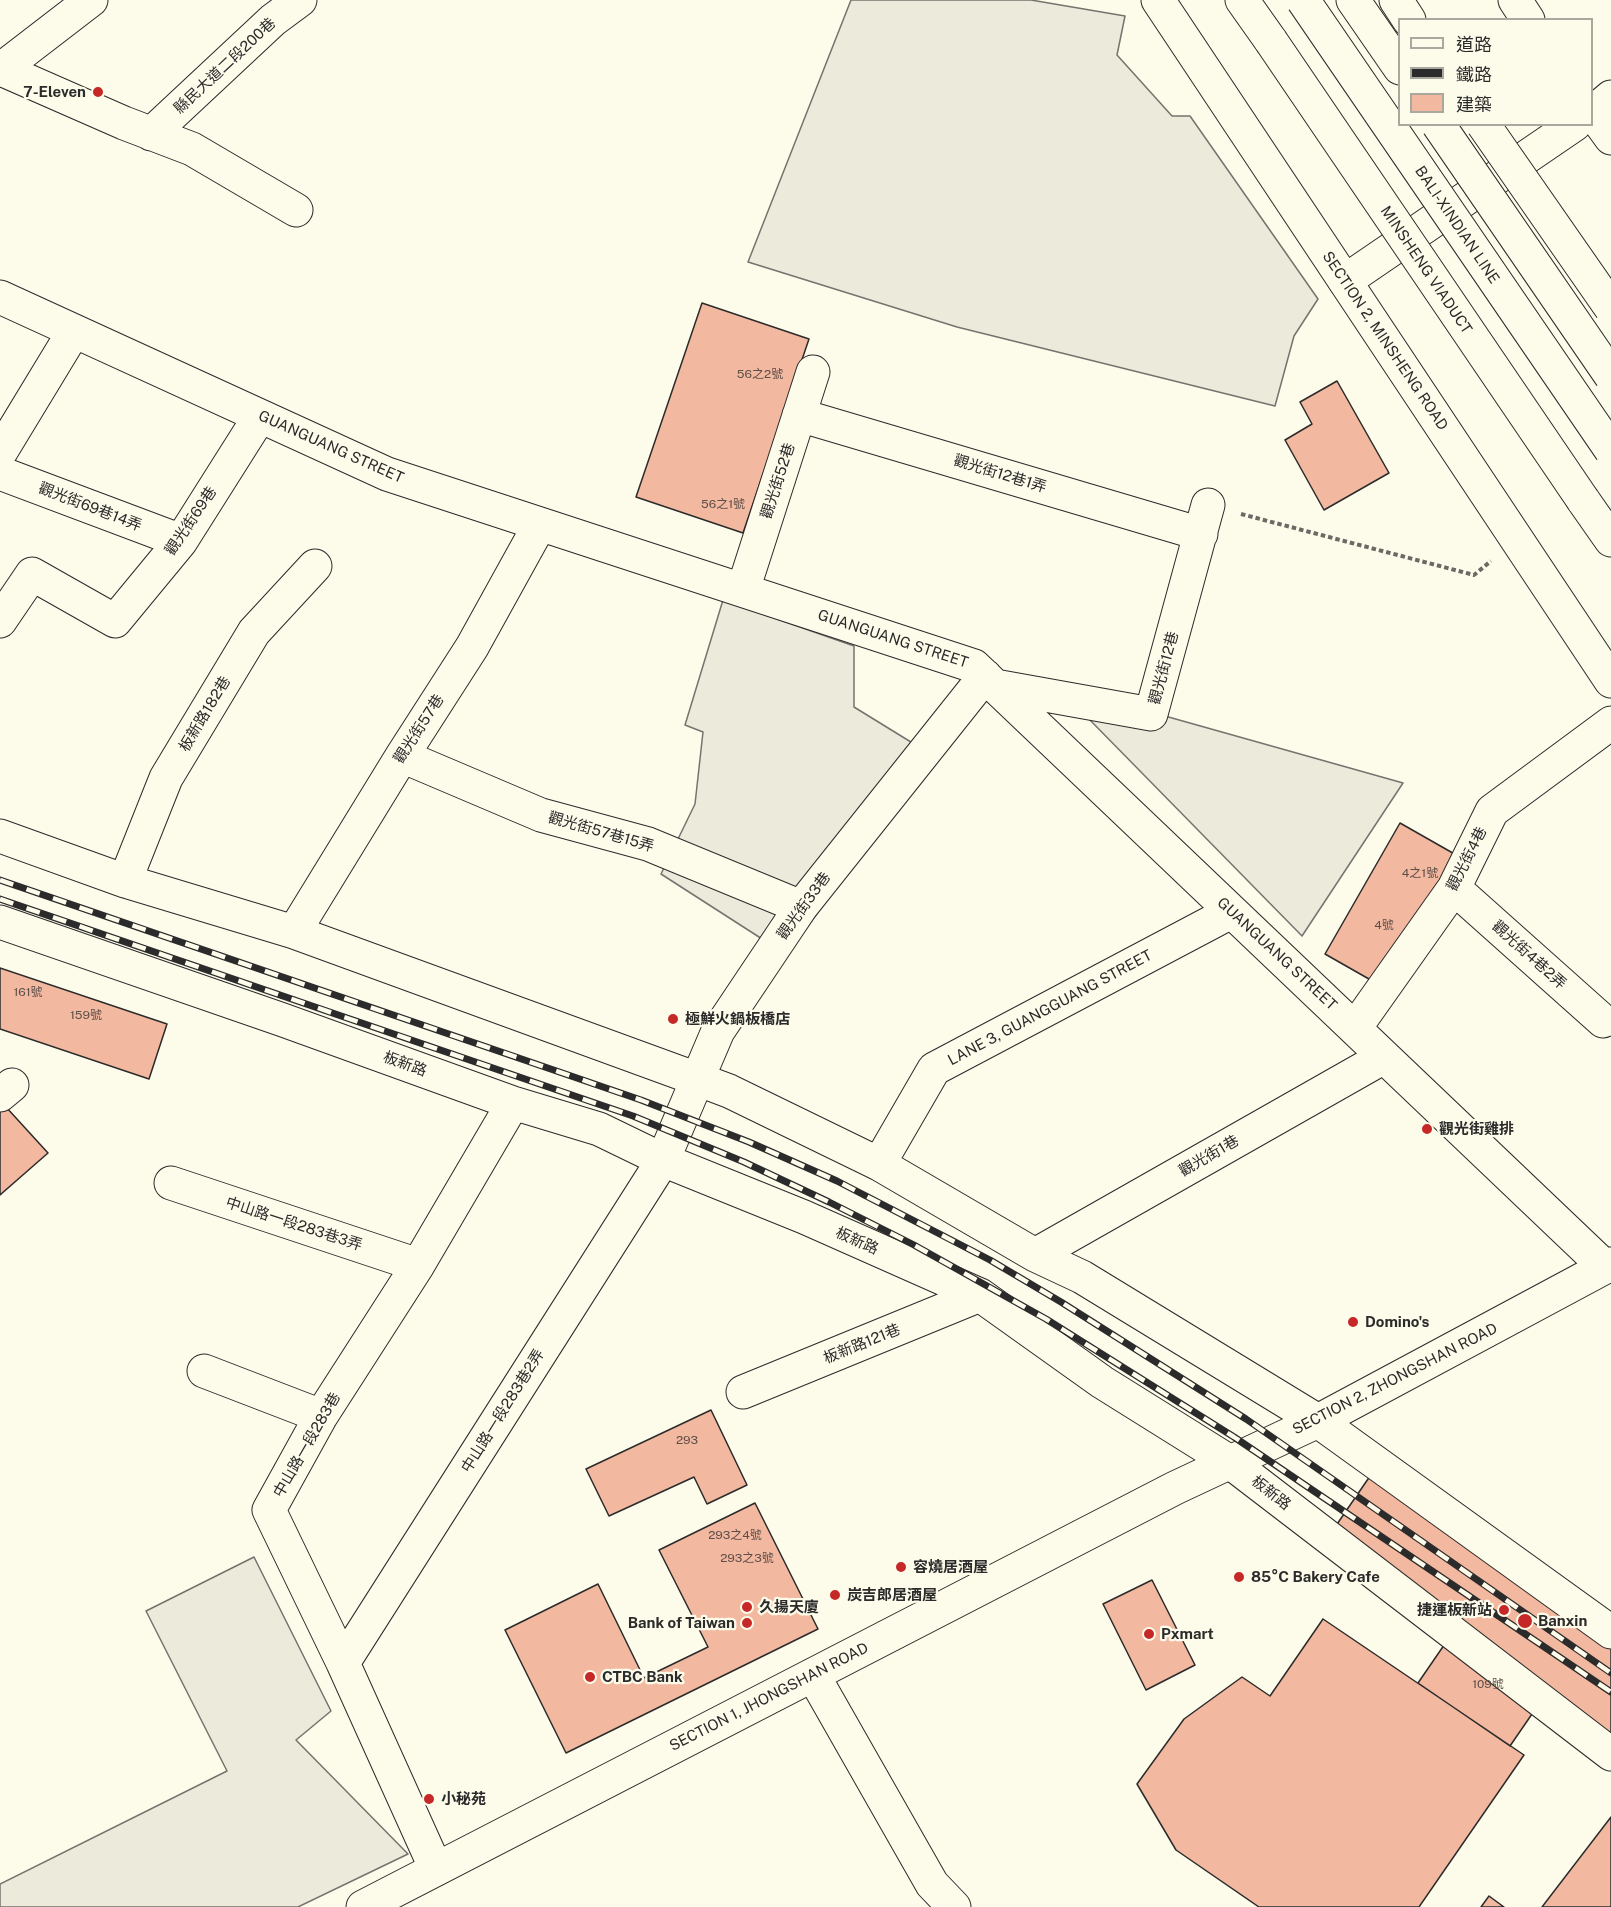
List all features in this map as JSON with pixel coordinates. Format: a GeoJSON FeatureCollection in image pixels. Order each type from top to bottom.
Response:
{"type":"FeatureCollection","features":[{"type":"Feature","properties":{"kind":"main road"},"geometry":{"type":"LineString","coordinates":[[91,0],[1,69],[151,134],[192,149],[296,210]]}},
{"type":"Feature","properties":{"kind":"main road","name":"縣民大道二段200巷"},"geometry":{"type":"LineString","coordinates":[[151,134],[273,20],[300,0]]}},
{"type":"Feature","properties":{"kind":"main road","name":"SECTION 2, MINSHENG ROAD"},"geometry":{"type":"LineString","coordinates":[[1158,0],[1611,681]]}},
{"type":"Feature","properties":{"kind":"main road","name":"MINSHENG VIADUCT"},"geometry":{"type":"LineString","coordinates":[[1242,0],[1611,540]]}},
{"type":"Feature","properties":{"kind":"main road","name":"BALI-XINDIAN LINE"},"geometry":{"type":"LineString","coordinates":[[1303,0],[1611,450]]}},
{"type":"Feature","properties":{"kind":"main road"},"geometry":{"type":"LineString","coordinates":[[1353,0],[1398,65]]}},
{"type":"Feature","properties":{"kind":"main road"},"geometry":{"type":"LineString","coordinates":[[1396,0],[1408,18]]}},
{"type":"Feature","properties":{"kind":"main road"},"geometry":{"type":"LineString","coordinates":[[1515,0],[1527,18]]}},
{"type":"Feature","properties":{"kind":"main road"},"geometry":{"type":"LineString","coordinates":[[1593,112],[1611,97]]}},
{"type":"Feature","properties":{"kind":"main road"},"geometry":{"type":"LineString","coordinates":[[1593,114],[1611,138]]}},
{"type":"Feature","properties":{"kind":"main road"},"geometry":{"type":"LineString","coordinates":[[1439,126],[1611,376]]}},
{"type":"Feature","properties":{"kind":"main road"},"geometry":{"type":"LineString","coordinates":[[1484,126],[1611,308]]}},
{"type":"Feature","properties":{"kind":"main road"},"geometry":{"type":"LineString","coordinates":[[1345,281],[1572,126]]}},
{"type":"Feature","properties":{"kind":"main road","name":"GUANGUANG STREET"},"geometry":{"type":"LineString","coordinates":[[0,297],[387,474],[974,666],[1384,1057],[1608,1266]]}},
{"type":"Feature","properties":{"kind":"main road"},"geometry":{"type":"LineString","coordinates":[[0,453],[74,331]]}},
{"type":"Feature","properties":{"kind":"main road","name":"觀光街52巷"},"geometry":{"type":"LineString","coordinates":[[742,590],[813,372]]}},
{"type":"Feature","properties":{"kind":"main road","name":"觀光街12巷1弄"},"geometry":{"type":"LineString","coordinates":[[799,415],[1204,520]]}},
{"type":"Feature","properties":{"kind":"main road","name":"觀光街69巷"},"geometry":{"type":"LineString","coordinates":[[0,621],[32,574],[115,621],[181,541],[260,416]]}},
{"type":"Feature","properties":{"kind":"main road","name":"觀光街69巷14弄"},"geometry":{"type":"LineString","coordinates":[[0,473],[181,541]]}},
{"type":"Feature","properties":{"kind":"main road","name":"觀光街12巷"},"geometry":{"type":"LineString","coordinates":[[990,681],[1151,714],[1204,520]]}},
{"type":"Feature","properties":{"kind":"main road","name":"觀光街57巷"},"geometry":{"type":"LineString","coordinates":[[294,932],[472,647],[540,524]]}},
{"type":"Feature","properties":{"kind":"main road","name":"板新路182巷"},"geometry":{"type":"LineString","coordinates":[[125,881],[166,778],[236,661],[254,632],[315,566]]}},
{"type":"Feature","properties":{"kind":"main road","name":"觀光街33巷"},"geometry":{"type":"LineString","coordinates":[[663,1160],[718,1031],[801,907],[990,681]]}},
{"type":"Feature","properties":{"kind":"main road","name":"觀光街4巷"},"geometry":{"type":"LineString","coordinates":[[1355,1028],[1454,888],[1492,811],[1611,723]]}},
{"type":"Feature","properties":{"kind":"main road","name":"觀光街57巷15弄"},"geometry":{"type":"LineString","coordinates":[[402,756],[541,815],[648,844],[801,907]]}},
{"type":"Feature","properties":{"kind":"main road"},"geometry":{"type":"LineString","coordinates":[[0,836],[125,881],[294,932],[698,1079],[729,1091],[879,1164],[1035,1255],[1082,1276],[1318,1421],[1611,1632]]}},
{"type":"Feature","properties":{"kind":"main road","name":"觀光街4巷2弄"},"geometry":{"type":"LineString","coordinates":[[1454,888],[1603,1022]]}},
{"type":"Feature","properties":{"kind":"main road","name":"LANE 3, GUANGGUANG STREET"},"geometry":{"type":"LineString","coordinates":[[879,1164],[934,1069],[1231,912]]}},
{"type":"Feature","properties":{"kind":"main road","name":"板新路"},"geometry":{"type":"LineString","coordinates":[[0,922],[513,1103],[599,1129],[663,1160],[804,1217],[980,1295],[1102,1382],[1230,1462],[1611,1754]]}},
{"type":"Feature","properties":{"kind":"main road","name":"觀光街1巷"},"geometry":{"type":"LineString","coordinates":[[1035,1255],[1384,1057]]}},
{"type":"Feature","properties":{"kind":"main road","name":"中山路一段283巷"},"geometry":{"type":"LineString","coordinates":[[436,1869],[343,1663],[269,1510],[321,1416],[418,1265],[513,1103]]}},
{"type":"Feature","properties":{"kind":"main road","name":"中山路一段283巷2弄"},"geometry":{"type":"LineString","coordinates":[[343,1663],[663,1160]]}},
{"type":"Feature","properties":{"kind":"main road","name":"中山路一段283巷3弄"},"geometry":{"type":"LineString","coordinates":[[171,1183],[418,1265]]}},
{"type":"Feature","properties":{"kind":"main road","name":"SECTION 2, ZHONGSHAN ROAD"},"geometry":{"type":"LineString","coordinates":[[1175,1488],[1318,1421],[1608,1266]]}},
{"type":"Feature","properties":{"kind":"main road","name":"板新路121巷"},"geometry":{"type":"LineString","coordinates":[[743,1392],[980,1295]]}},
{"type":"Feature","properties":{"kind":"main road"},"geometry":{"type":"LineString","coordinates":[[204,1371],[321,1416]]}},
{"type":"Feature","properties":{"kind":"main road","name":"SECTION 1, JHONGSHAN ROAD"},"geometry":{"type":"LineString","coordinates":[[363,1907],[1175,1488]]}},
{"type":"Feature","properties":{"kind":"main road"},"geometry":{"type":"LineString","coordinates":[[813,1675],[932,1884],[954,1907]]}},
{"type":"Feature","properties":{"kind":"path"},"geometry":{"type":"LineString","coordinates":[[1204,520],[1474,575],[1517,540]]}},
{"type":"Feature","properties":{"kind":"shaded area"},"geometry":{"type":"Polygon","coordinates":[[[851,0],[1031,0],[1125,16],[1117,55],[1172,116],[1190,116],[1318,299],[1294,336],[1275,406],[957,327],[748,262],[851,0]]]}},
{"type":"Feature","properties":{"kind":"shaded area"},"geometry":{"type":"Polygon","coordinates":[[[723,600],[854,646],[854,707],[932,755],[787,955],[661,874],[695,804],[703,732],[685,725],[723,600]]]}},
{"type":"Feature","properties":{"kind":"shaded area"},"geometry":{"type":"Polygon","coordinates":[[[1101,698],[1403,783],[1302,936],[1086,716],[1101,698]]]}},
{"type":"Feature","properties":{"kind":"shaded area"},"geometry":{"type":"Polygon","coordinates":[[[254,1557],[331,1711],[296,1740],[408,1854],[298,1907],[0,1907],[0,1884],[227,1771],[146,1611],[254,1557]]]}},
{"type":"Feature","properties":{"kind":"building"},"geometry":{"type":"Polygon","coordinates":[[[702,303],[809,339],[743,533],[636,497],[702,303]]]}},
{"type":"Feature","properties":{"kind":"building"},"geometry":{"type":"Polygon","coordinates":[[[1337,381],[1389,473],[1324,510],[1285,440],[1312,424],[1300,402],[1337,381]]]}},
{"type":"Feature","properties":{"kind":"building"},"geometry":{"type":"Polygon","coordinates":[[[1400,823],[1458,856],[1383,987],[1325,954],[1400,823]]]}},
{"type":"Feature","properties":{"kind":"building"},"geometry":{"type":"Polygon","coordinates":[[[0,968],[167,1024],[149,1079],[0,1029],[0,968]]]}},
{"type":"Feature","properties":{"kind":"building"},"geometry":{"type":"Polygon","coordinates":[[[6,1107],[48,1153],[0,1195],[0,1112],[6,1107]]]}},
{"type":"Feature","properties":{"kind":"building"},"geometry":{"type":"Polygon","coordinates":[[[711,1410],[747,1485],[707,1504],[694,1477],[609,1516],[586,1469],[711,1410]]]}},
{"type":"Feature","properties":{"kind":"building","name":"捷運板新站"},"geometry":{"type":"Polygon","coordinates":[[[1379,1463],[1611,1621],[1611,1744],[1543,1698],[1510,1746],[1418,1683],[1451,1635],[1322,1546],[1379,1463]]]}},
{"type":"Feature","properties":{"kind":"building","name":"久揚天廈"},"geometry":{"type":"Polygon","coordinates":[[[755,1503],[818,1629],[566,1753],[505,1630],[598,1584],[644,1678],[708,1647],[659,1550],[755,1503]]]}},
{"type":"Feature","properties":{"kind":"building","name":"Pxmart"},"geometry":{"type":"Polygon","coordinates":[[[1152,1580],[1195,1665],[1146,1690],[1103,1604],[1152,1580]]]}},
{"type":"Feature","properties":{"kind":"building"},"geometry":{"type":"Polygon","coordinates":[[[1323,1619],[1524,1755],[1419,1907],[1259,1907],[1176,1850],[1137,1784],[1184,1719],[1242,1677],[1270,1696],[1323,1619]]]}},
{"type":"Feature","properties":{"kind":"building"},"geometry":{"type":"Polygon","coordinates":[[[1611,1817],[1611,1907],[1542,1907],[1611,1817]]]}},
{"type":"Feature","properties":{"kind":"building"},"geometry":{"type":"Polygon","coordinates":[[[1489,1896],[1504,1907],[1481,1907],[1489,1896]]]}},
{"type":"Feature","properties":{"kind":"railway"},"geometry":{"type":"LineString","coordinates":[[0,880],[641,1100],[749,1142],[837,1181],[990,1260],[1246,1419],[1611,1673]]}},
{"type":"Feature","properties":{"kind":"railway"},"geometry":{"type":"LineString","coordinates":[[0,899],[633,1116],[744,1162],[829,1202],[914,1245],[1046,1319],[1234,1437],[1611,1692]]}},
{"type":"Feature","properties":{"kind":"place","name":"7-Eleven"},"geometry":{"type":"Point","coordinates":[98,92]}},
{"type":"Feature","properties":{"kind":"place","name":"極鮮火鍋板橋店"},"geometry":{"type":"Point","coordinates":[673,1019]}},
{"type":"Feature","properties":{"kind":"place","name":"觀光街雞排"},"geometry":{"type":"Point","coordinates":[1427,1129]}},
{"type":"Feature","properties":{"kind":"place","name":"Domino's"},"geometry":{"type":"Point","coordinates":[1353,1322]}},
{"type":"Feature","properties":{"kind":"place","name":"容燒居酒屋"},"geometry":{"type":"Point","coordinates":[901,1567]}},
{"type":"Feature","properties":{"kind":"place","name":"85°C Bakery Cafe"},"geometry":{"type":"Point","coordinates":[1239,1577]}},
{"type":"Feature","properties":{"kind":"place","name":"炭吉郎居酒屋"},"geometry":{"type":"Point","coordinates":[835,1595]}},
{"type":"Feature","properties":{"kind":"place","name":"久揚天廈"},"geometry":{"type":"Point","coordinates":[747,1607]}},
{"type":"Feature","properties":{"kind":"place","name":"捷運板新站"},"geometry":{"type":"Point","coordinates":[1504,1610]}},
{"type":"Feature","properties":{"kind":"place","name":"Banxin"},"geometry":{"type":"Point","coordinates":[1525,1621]}},
{"type":"Feature","properties":{"kind":"place","name":"Bank of Taiwan"},"geometry":{"type":"Point","coordinates":[747,1623]}},
{"type":"Feature","properties":{"kind":"place","name":"Pxmart"},"geometry":{"type":"Point","coordinates":[1149,1634]}},
{"type":"Feature","properties":{"kind":"place","name":"CTBC Bank"},"geometry":{"type":"Point","coordinates":[590,1677]}},
{"type":"Feature","properties":{"kind":"place","name":"小秘苑"},"geometry":{"type":"Point","coordinates":[429,1799]}}]}
